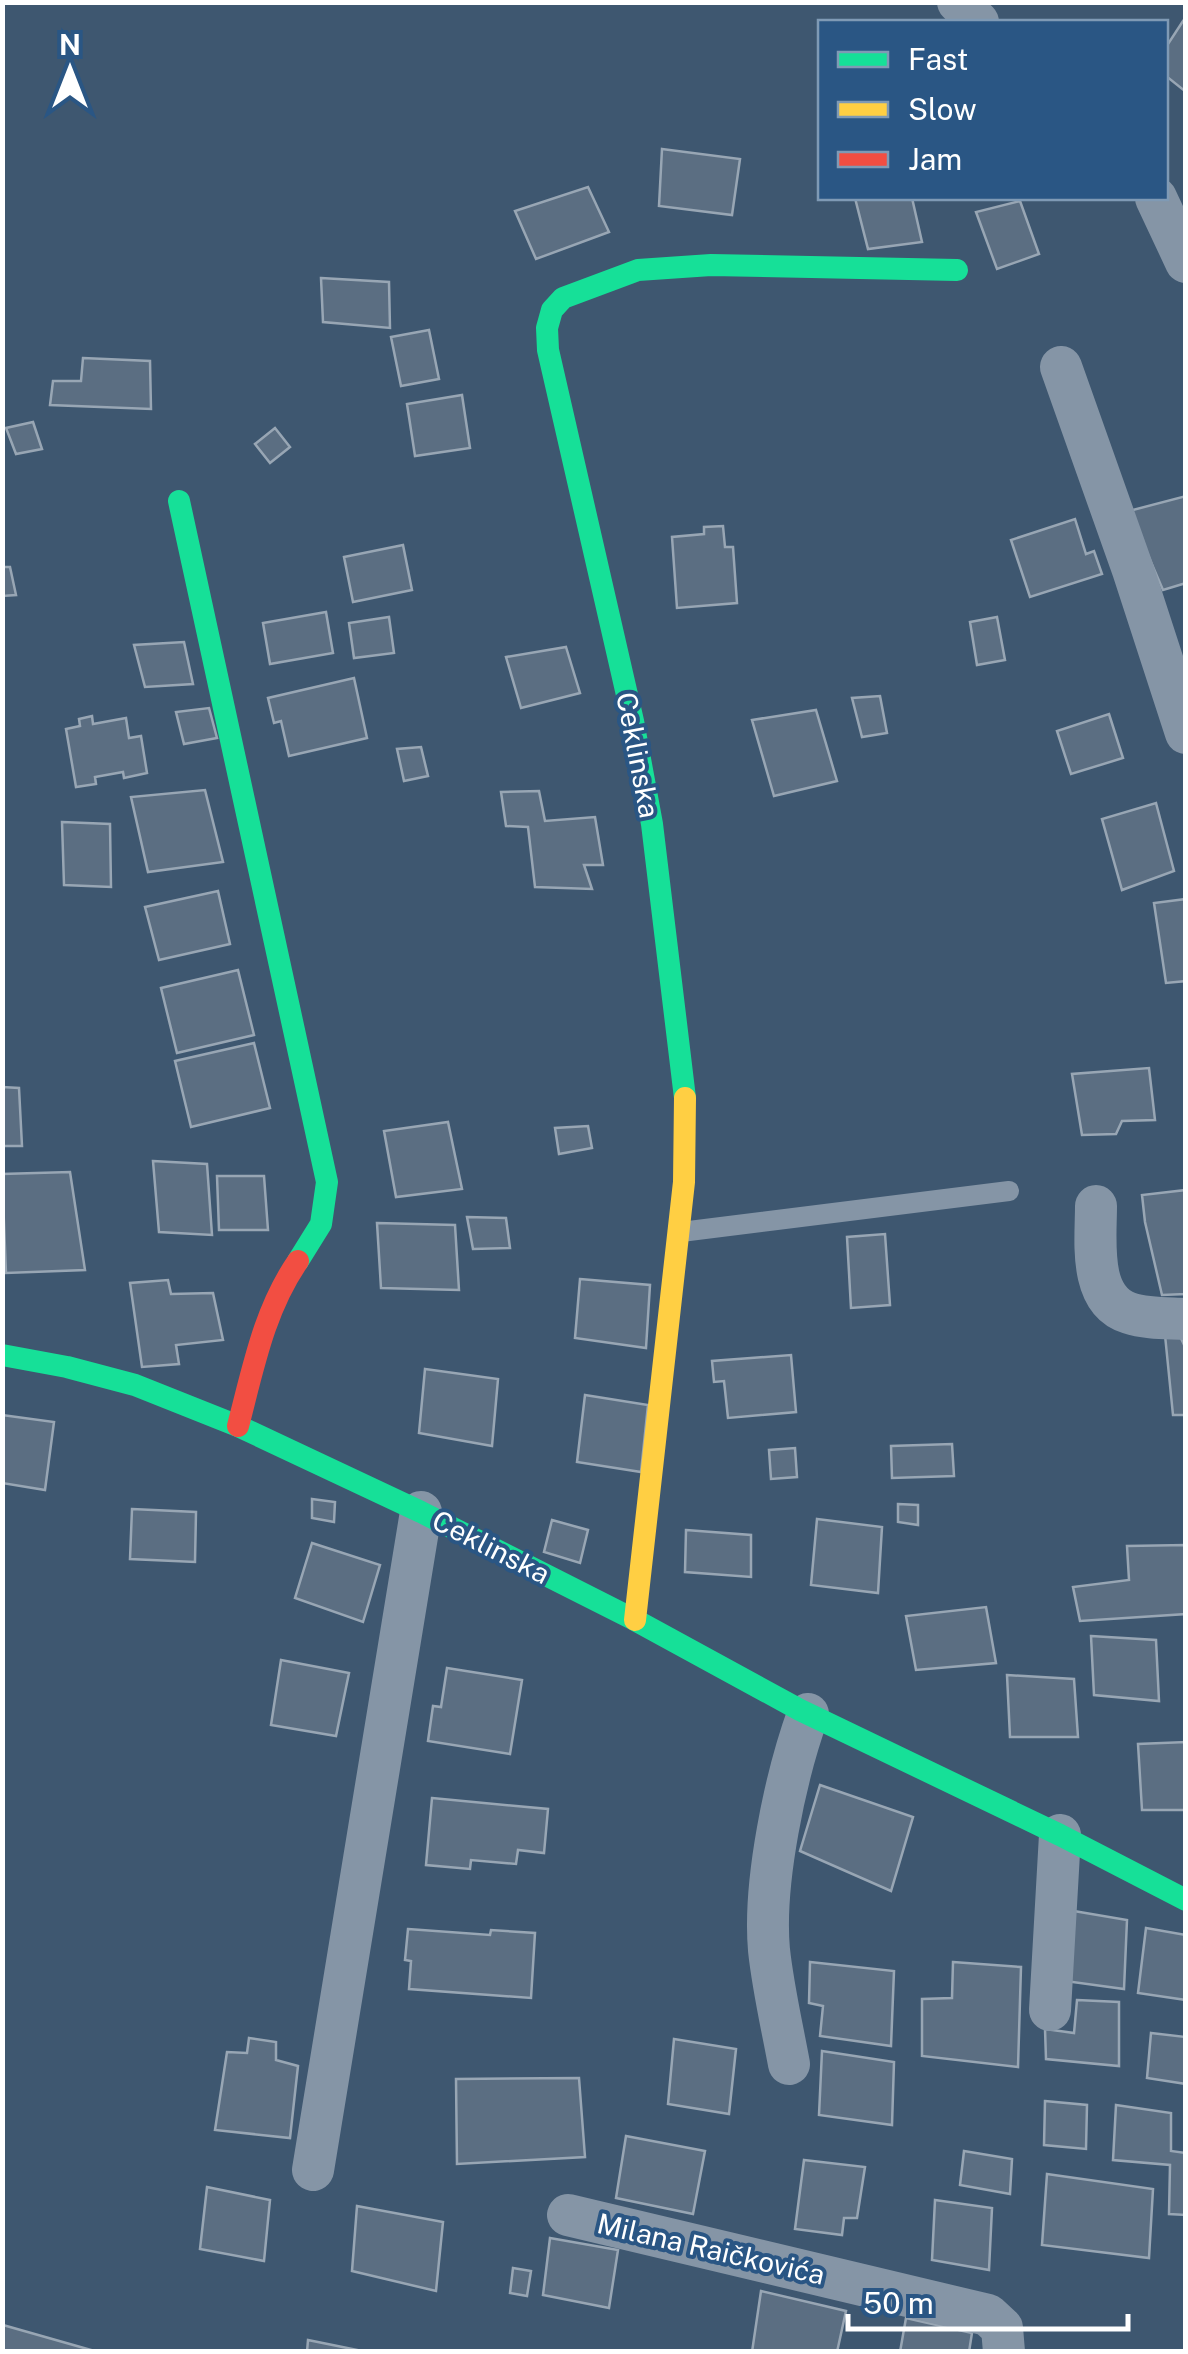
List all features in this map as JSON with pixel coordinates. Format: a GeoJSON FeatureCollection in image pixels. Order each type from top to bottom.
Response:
{"type":"FeatureCollection","features":[{"type":"Feature","properties":{"kind":"street"},"geometry":{"type":"LineString","coordinates":[[958,2],[976,20]]}},
{"type":"Feature","properties":{"kind":"street"},"geometry":{"type":"LineString","coordinates":[[1157,200],[1186,262]]}},
{"type":"Feature","properties":{"kind":"street","name":"Ceklinska"},"geometry":{"type":"LineString","coordinates":[[635,1620],[684,1182],[685,1102],[652,824],[546,328],[552,310],[563,298],[638,270],[957,270]]}},
{"type":"Feature","properties":{"kind":"street"},"geometry":{"type":"LineString","coordinates":[[1060,367],[1186,733]]}},
{"type":"Feature","properties":{"kind":"street"},"geometry":{"type":"LineString","coordinates":[[179,501],[327,1182],[328,1203],[322,1224],[310,1248],[285,1280],[268,1321],[238,1426]]}},
{"type":"Feature","properties":{"kind":"street"},"geometry":{"type":"LineString","coordinates":[[1096,1206],[1095,1259],[1105,1295],[1126,1313],[1186,1319]]}},
{"type":"Feature","properties":{"kind":"street","name":"Ceklinska"},"geometry":{"type":"LineString","coordinates":[[2,1355],[134,1385],[238,1426],[421,1512],[635,1620],[808,1714],[1186,1900]]}},
{"type":"Feature","properties":{"kind":"street"},"geometry":{"type":"LineString","coordinates":[[313,2170],[421,1512]]}},
{"type":"Feature","properties":{"kind":"street"},"geometry":{"type":"LineString","coordinates":[[790,2064],[774,1980],[770,1928],[772,1874],[790,1778],[808,1714]]}},
{"type":"Feature","properties":{"kind":"street"},"geometry":{"type":"LineString","coordinates":[[1050,2010],[1060,1836]]}},
{"type":"Feature","properties":{"kind":"street","name":"Milana Raičkovića"},"geometry":{"type":"LineString","coordinates":[[568,2215],[988,2315],[1002,2328],[1004,2352]]}},
{"type":"Feature","properties":{"kind":"lane"},"geometry":{"type":"LineString","coordinates":[[678,1232],[1009,1191]]}},
{"type":"Feature","properties":{"kind":"building"},"geometry":{"type":"Polygon","coordinates":[[[1183,21],[1186,23],[1186,92],[1168,78],[1168,44],[1183,21]]]}},
{"type":"Feature","properties":{"kind":"building"},"geometry":{"type":"Polygon","coordinates":[[[662,149],[740,159],[732,215],[659,206],[662,149]]]}},
{"type":"Feature","properties":{"kind":"building"},"geometry":{"type":"Polygon","coordinates":[[[588,187],[609,232],[536,259],[515,211],[588,187]]]}},
{"type":"Feature","properties":{"kind":"building"},"geometry":{"type":"Polygon","coordinates":[[[856,200],[912,200],[922,242],[868,249],[856,200]]]}},
{"type":"Feature","properties":{"kind":"building"},"geometry":{"type":"Polygon","coordinates":[[[1020,201],[1039,254],[997,269],[976,212],[1020,201]]]}},
{"type":"Feature","properties":{"kind":"building"},"geometry":{"type":"Polygon","coordinates":[[[321,278],[389,282],[390,328],[323,322],[321,278]]]}},
{"type":"Feature","properties":{"kind":"building"},"geometry":{"type":"Polygon","coordinates":[[[429,330],[439,379],[401,386],[391,337],[429,330]]]}},
{"type":"Feature","properties":{"kind":"building"},"geometry":{"type":"Polygon","coordinates":[[[83,358],[150,361],[151,409],[50,405],[53,381],[81,381],[83,358]]]}},
{"type":"Feature","properties":{"kind":"building"},"geometry":{"type":"Polygon","coordinates":[[[462,395],[470,448],[415,456],[407,404],[462,395]]]}},
{"type":"Feature","properties":{"kind":"building"},"geometry":{"type":"Polygon","coordinates":[[[33,422],[42,449],[16,454],[6,428],[33,422]]]}},
{"type":"Feature","properties":{"kind":"building"},"geometry":{"type":"Polygon","coordinates":[[[275,428],[290,447],[270,463],[255,444],[275,428]]]}},
{"type":"Feature","properties":{"kind":"building"},"geometry":{"type":"Polygon","coordinates":[[[1186,496],[1186,583],[1163,590],[1129,511],[1186,496]]]}},
{"type":"Feature","properties":{"kind":"building"},"geometry":{"type":"Polygon","coordinates":[[[1075,519],[1086,554],[1094,551],[1102,574],[1030,597],[1011,540],[1075,519]]]}},
{"type":"Feature","properties":{"kind":"building"},"geometry":{"type":"Polygon","coordinates":[[[723,526],[725,547],[733,547],[737,603],[677,608],[672,537],[704,534],[704,527],[723,526]]]}},
{"type":"Feature","properties":{"kind":"building"},"geometry":{"type":"Polygon","coordinates":[[[403,545],[412,590],[353,602],[344,557],[403,545]]]}},
{"type":"Feature","properties":{"kind":"building"},"geometry":{"type":"Polygon","coordinates":[[[2,567],[10,567],[16,595],[2,596],[2,567]]]}},
{"type":"Feature","properties":{"kind":"building"},"geometry":{"type":"Polygon","coordinates":[[[326,612],[333,653],[270,664],[263,623],[326,612]]]}},
{"type":"Feature","properties":{"kind":"building"},"geometry":{"type":"Polygon","coordinates":[[[389,617],[394,653],[354,658],[349,623],[389,617]]]}},
{"type":"Feature","properties":{"kind":"building"},"geometry":{"type":"Polygon","coordinates":[[[997,617],[1005,660],[977,665],[970,622],[997,617]]]}},
{"type":"Feature","properties":{"kind":"building"},"geometry":{"type":"Polygon","coordinates":[[[184,642],[193,684],[145,687],[134,645],[184,642]]]}},
{"type":"Feature","properties":{"kind":"building"},"geometry":{"type":"Polygon","coordinates":[[[566,647],[580,693],[521,708],[506,657],[566,647]]]}},
{"type":"Feature","properties":{"kind":"building"},"geometry":{"type":"Polygon","coordinates":[[[354,678],[367,738],[289,756],[281,721],[274,723],[268,698],[354,678]]]}},
{"type":"Feature","properties":{"kind":"building"},"geometry":{"type":"Polygon","coordinates":[[[880,696],[887,733],[862,737],[852,698],[880,696]]]}},
{"type":"Feature","properties":{"kind":"building"},"geometry":{"type":"Polygon","coordinates":[[[209,708],[217,738],[184,744],[176,712],[209,708]]]}},
{"type":"Feature","properties":{"kind":"building"},"geometry":{"type":"Polygon","coordinates":[[[816,710],[837,781],[774,796],[752,720],[816,710]]]}},
{"type":"Feature","properties":{"kind":"building"},"geometry":{"type":"Polygon","coordinates":[[[1109,714],[1123,758],[1071,774],[1057,731],[1109,714]]]}},
{"type":"Feature","properties":{"kind":"building"},"geometry":{"type":"Polygon","coordinates":[[[92,716],[93,724],[126,718],[129,738],[141,736],[147,773],[124,778],[123,772],[95,777],[96,784],[76,787],[66,729],[80,726],[79,719],[92,716]]]}},
{"type":"Feature","properties":{"kind":"building"},"geometry":{"type":"Polygon","coordinates":[[[421,747],[428,776],[404,781],[397,749],[421,747]]]}},
{"type":"Feature","properties":{"kind":"building"},"geometry":{"type":"Polygon","coordinates":[[[205,790],[223,862],[148,872],[131,797],[205,790]]]}},
{"type":"Feature","properties":{"kind":"building"},"geometry":{"type":"Polygon","coordinates":[[[539,791],[545,821],[595,817],[603,865],[584,865],[592,889],[535,887],[528,827],[506,826],[501,792],[539,791]]]}},
{"type":"Feature","properties":{"kind":"building"},"geometry":{"type":"Polygon","coordinates":[[[1156,803],[1174,871],[1122,890],[1102,819],[1156,803]]]}},
{"type":"Feature","properties":{"kind":"building"},"geometry":{"type":"Polygon","coordinates":[[[62,822],[110,824],[111,887],[64,885],[62,822]]]}},
{"type":"Feature","properties":{"kind":"building"},"geometry":{"type":"Polygon","coordinates":[[[218,891],[230,944],[159,960],[145,907],[218,891]]]}},
{"type":"Feature","properties":{"kind":"building"},"geometry":{"type":"Polygon","coordinates":[[[1186,899],[1186,981],[1166,983],[1154,903],[1186,899]]]}},
{"type":"Feature","properties":{"kind":"building"},"geometry":{"type":"Polygon","coordinates":[[[238,970],[254,1035],[177,1053],[161,988],[238,970]]]}},
{"type":"Feature","properties":{"kind":"building"},"geometry":{"type":"Polygon","coordinates":[[[254,1043],[270,1108],[191,1127],[175,1061],[254,1043]]]}},
{"type":"Feature","properties":{"kind":"building"},"geometry":{"type":"Polygon","coordinates":[[[1149,1068],[1155,1120],[1122,1121],[1116,1134],[1082,1135],[1072,1074],[1149,1068]]]}},
{"type":"Feature","properties":{"kind":"building"},"geometry":{"type":"Polygon","coordinates":[[[2,1087],[19,1088],[22,1146],[2,1146],[2,1087]]]}},
{"type":"Feature","properties":{"kind":"building"},"geometry":{"type":"Polygon","coordinates":[[[448,1122],[462,1189],[396,1197],[384,1131],[448,1122]]]}},
{"type":"Feature","properties":{"kind":"building"},"geometry":{"type":"Polygon","coordinates":[[[588,1126],[592,1148],[559,1154],[555,1128],[588,1126]]]}},
{"type":"Feature","properties":{"kind":"building"},"geometry":{"type":"Polygon","coordinates":[[[153,1161],[207,1164],[212,1235],[159,1232],[153,1161]]]}},
{"type":"Feature","properties":{"kind":"building"},"geometry":{"type":"Polygon","coordinates":[[[70,1172],[85,1270],[6,1273],[2,1174],[70,1172]]]}},
{"type":"Feature","properties":{"kind":"building"},"geometry":{"type":"Polygon","coordinates":[[[217,1176],[264,1176],[268,1230],[219,1230],[217,1176]]]}},
{"type":"Feature","properties":{"kind":"building"},"geometry":{"type":"Polygon","coordinates":[[[1186,1190],[1186,1294],[1162,1295],[1142,1195],[1186,1190]]]}},
{"type":"Feature","properties":{"kind":"building"},"geometry":{"type":"Polygon","coordinates":[[[467,1217],[506,1218],[510,1248],[473,1249],[467,1217]]]}},
{"type":"Feature","properties":{"kind":"building"},"geometry":{"type":"Polygon","coordinates":[[[377,1223],[455,1225],[459,1290],[381,1288],[377,1223]]]}},
{"type":"Feature","properties":{"kind":"building"},"geometry":{"type":"Polygon","coordinates":[[[885,1234],[890,1305],[851,1308],[847,1237],[885,1234]]]}},
{"type":"Feature","properties":{"kind":"building"},"geometry":{"type":"Polygon","coordinates":[[[580,1279],[650,1285],[646,1348],[575,1338],[580,1279]]]}},
{"type":"Feature","properties":{"kind":"building"},"geometry":{"type":"Polygon","coordinates":[[[168,1280],[171,1294],[213,1293],[223,1340],[176,1345],[179,1364],[142,1367],[130,1283],[168,1280]]]}},
{"type":"Feature","properties":{"kind":"building"},"geometry":{"type":"Polygon","coordinates":[[[1178,1332],[1186,1349],[1186,1415],[1173,1415],[1165,1335],[1178,1332]]]}},
{"type":"Feature","properties":{"kind":"building"},"geometry":{"type":"Polygon","coordinates":[[[791,1355],[796,1412],[728,1418],[724,1381],[714,1382],[712,1361],[791,1355]]]}},
{"type":"Feature","properties":{"kind":"building"},"geometry":{"type":"Polygon","coordinates":[[[425,1369],[498,1379],[492,1446],[419,1433],[425,1369]]]}},
{"type":"Feature","properties":{"kind":"building"},"geometry":{"type":"Polygon","coordinates":[[[585,1395],[648,1405],[641,1472],[577,1462],[585,1395]]]}},
{"type":"Feature","properties":{"kind":"building"},"geometry":{"type":"Polygon","coordinates":[[[2,1415],[54,1422],[45,1490],[2,1483],[2,1415]]]}},
{"type":"Feature","properties":{"kind":"building"},"geometry":{"type":"Polygon","coordinates":[[[952,1444],[954,1476],[892,1478],[891,1446],[952,1444]]]}},
{"type":"Feature","properties":{"kind":"building"},"geometry":{"type":"Polygon","coordinates":[[[795,1448],[797,1477],[771,1479],[769,1450],[795,1448]]]}},
{"type":"Feature","properties":{"kind":"building"},"geometry":{"type":"Polygon","coordinates":[[[312,1499],[335,1502],[334,1522],[312,1518],[312,1499]]]}},
{"type":"Feature","properties":{"kind":"building"},"geometry":{"type":"Polygon","coordinates":[[[898,1504],[918,1505],[918,1525],[898,1522],[898,1504]]]}},
{"type":"Feature","properties":{"kind":"building"},"geometry":{"type":"Polygon","coordinates":[[[132,1509],[196,1512],[195,1562],[130,1559],[132,1509]]]}},
{"type":"Feature","properties":{"kind":"building"},"geometry":{"type":"Polygon","coordinates":[[[817,1519],[882,1527],[878,1593],[811,1585],[817,1519]]]}},
{"type":"Feature","properties":{"kind":"building"},"geometry":{"type":"Polygon","coordinates":[[[552,1520],[588,1530],[580,1563],[544,1552],[552,1520]]]}},
{"type":"Feature","properties":{"kind":"building"},"geometry":{"type":"Polygon","coordinates":[[[686,1530],[751,1535],[751,1577],[685,1572],[686,1530]]]}},
{"type":"Feature","properties":{"kind":"building"},"geometry":{"type":"Polygon","coordinates":[[[312,1543],[380,1565],[363,1622],[295,1598],[312,1543]]]}},
{"type":"Feature","properties":{"kind":"building"},"geometry":{"type":"Polygon","coordinates":[[[1186,1545],[1186,1614],[1080,1621],[1073,1587],[1129,1580],[1127,1546],[1186,1545]]]}},
{"type":"Feature","properties":{"kind":"building"},"geometry":{"type":"Polygon","coordinates":[[[986,1607],[996,1663],[916,1670],[906,1616],[986,1607]]]}},
{"type":"Feature","properties":{"kind":"building"},"geometry":{"type":"Polygon","coordinates":[[[1091,1636],[1156,1640],[1159,1701],[1094,1695],[1091,1636]]]}},
{"type":"Feature","properties":{"kind":"building"},"geometry":{"type":"Polygon","coordinates":[[[281,1660],[349,1673],[336,1736],[271,1725],[281,1660]]]}},
{"type":"Feature","properties":{"kind":"building"},"geometry":{"type":"Polygon","coordinates":[[[447,1668],[522,1680],[510,1754],[428,1741],[433,1706],[441,1707],[447,1668]]]}},
{"type":"Feature","properties":{"kind":"building"},"geometry":{"type":"Polygon","coordinates":[[[1007,1675],[1074,1679],[1078,1737],[1010,1737],[1007,1675]]]}},
{"type":"Feature","properties":{"kind":"building"},"geometry":{"type":"Polygon","coordinates":[[[1186,1742],[1186,1810],[1142,1810],[1138,1744],[1186,1742]]]}},
{"type":"Feature","properties":{"kind":"building"},"geometry":{"type":"Polygon","coordinates":[[[820,1785],[913,1817],[891,1891],[800,1851],[820,1785]]]}},
{"type":"Feature","properties":{"kind":"building"},"geometry":{"type":"Polygon","coordinates":[[[432,1798],[548,1809],[544,1853],[518,1850],[516,1864],[471,1860],[470,1869],[426,1865],[432,1798]]]}},
{"type":"Feature","properties":{"kind":"building"},"geometry":{"type":"Polygon","coordinates":[[[1068,1910],[1127,1920],[1124,1989],[1065,1981],[1068,1910]]]}},
{"type":"Feature","properties":{"kind":"building"},"geometry":{"type":"Polygon","coordinates":[[[1146,1928],[1186,1935],[1186,2000],[1138,1993],[1146,1928]]]}},
{"type":"Feature","properties":{"kind":"building"},"geometry":{"type":"Polygon","coordinates":[[[408,1929],[490,1935],[491,1930],[535,1933],[531,1998],[409,1989],[411,1961],[405,1960],[408,1929]]]}},
{"type":"Feature","properties":{"kind":"building"},"geometry":{"type":"Polygon","coordinates":[[[810,1962],[894,1971],[891,2046],[820,2036],[823,2006],[809,2003],[810,1962]]]}},
{"type":"Feature","properties":{"kind":"building"},"geometry":{"type":"Polygon","coordinates":[[[953,1962],[1021,1967],[1018,2067],[922,2056],[922,1999],[952,1998],[953,1962]]]}},
{"type":"Feature","properties":{"kind":"building"},"geometry":{"type":"Polygon","coordinates":[[[1077,2000],[1119,2002],[1119,2066],[1046,2059],[1045,2029],[1074,2033],[1077,2000]]]}},
{"type":"Feature","properties":{"kind":"building"},"geometry":{"type":"Polygon","coordinates":[[[1151,2033],[1186,2037],[1186,2084],[1147,2078],[1151,2033]]]}},
{"type":"Feature","properties":{"kind":"building"},"geometry":{"type":"Polygon","coordinates":[[[249,2038],[276,2042],[276,2060],[298,2066],[290,2138],[215,2130],[227,2052],[247,2053],[249,2038]]]}},
{"type":"Feature","properties":{"kind":"building"},"geometry":{"type":"Polygon","coordinates":[[[674,2039],[736,2049],[729,2114],[668,2104],[674,2039]]]}},
{"type":"Feature","properties":{"kind":"building"},"geometry":{"type":"Polygon","coordinates":[[[822,2051],[894,2062],[892,2125],[819,2115],[822,2051]]]}},
{"type":"Feature","properties":{"kind":"building"},"geometry":{"type":"Polygon","coordinates":[[[579,2078],[585,2157],[457,2164],[456,2079],[579,2078]]]}},
{"type":"Feature","properties":{"kind":"building"},"geometry":{"type":"Polygon","coordinates":[[[1045,2101],[1087,2105],[1086,2149],[1044,2145],[1045,2101]]]}},
{"type":"Feature","properties":{"kind":"building"},"geometry":{"type":"Polygon","coordinates":[[[1116,2105],[1171,2113],[1171,2151],[1186,2153],[1186,2215],[1169,2214],[1170,2165],[1113,2160],[1116,2105]]]}},
{"type":"Feature","properties":{"kind":"building"},"geometry":{"type":"Polygon","coordinates":[[[626,2136],[705,2151],[693,2214],[616,2198],[626,2136]]]}},
{"type":"Feature","properties":{"kind":"building"},"geometry":{"type":"Polygon","coordinates":[[[964,2151],[1012,2159],[1010,2194],[960,2185],[964,2151]]]}},
{"type":"Feature","properties":{"kind":"building"},"geometry":{"type":"Polygon","coordinates":[[[804,2160],[865,2167],[857,2218],[844,2218],[842,2235],[795,2229],[804,2160]]]}},
{"type":"Feature","properties":{"kind":"building"},"geometry":{"type":"Polygon","coordinates":[[[1047,2174],[1153,2189],[1149,2258],[1042,2245],[1047,2174]]]}},
{"type":"Feature","properties":{"kind":"building"},"geometry":{"type":"Polygon","coordinates":[[[207,2187],[270,2200],[264,2261],[200,2249],[207,2187]]]}},
{"type":"Feature","properties":{"kind":"building"},"geometry":{"type":"Polygon","coordinates":[[[935,2200],[992,2208],[989,2270],[932,2260],[935,2200]]]}},
{"type":"Feature","properties":{"kind":"building"},"geometry":{"type":"Polygon","coordinates":[[[357,2206],[443,2222],[436,2291],[352,2271],[357,2206]]]}},
{"type":"Feature","properties":{"kind":"building"},"geometry":{"type":"Polygon","coordinates":[[[550,2238],[618,2250],[609,2308],[543,2295],[550,2238]]]}},
{"type":"Feature","properties":{"kind":"building"},"geometry":{"type":"Polygon","coordinates":[[[513,2268],[531,2271],[527,2296],[510,2293],[513,2268]]]}},
{"type":"Feature","properties":{"kind":"building"},"geometry":{"type":"Polygon","coordinates":[[[761,2291],[846,2311],[837,2352],[752,2352],[761,2291]]]}},
{"type":"Feature","properties":{"kind":"building"},"geometry":{"type":"Polygon","coordinates":[[[906,2318],[972,2333],[969,2352],[900,2352],[906,2318]]]}},
{"type":"Feature","properties":{"kind":"building"},"geometry":{"type":"Polygon","coordinates":[[[3,2325],[98,2352],[2,2352],[3,2325]]]}},
{"type":"Feature","properties":{"kind":"building"},"geometry":{"type":"Polygon","coordinates":[[[308,2340],[367,2352],[307,2352],[308,2340]]]}},
{"type":"Feature","properties":{"kind":"traffic: fast"},"geometry":{"type":"LineString","coordinates":[[685,1098],[652,824],[633,721],[548,350],[547,328],[552,310],[563,298],[638,270],[711,265],[957,270]]}},
{"type":"Feature","properties":{"kind":"traffic: fast"},"geometry":{"type":"LineString","coordinates":[[179,501],[327,1182],[321,1224],[298,1261]]}},
{"type":"Feature","properties":{"kind":"traffic: fast"},"geometry":{"type":"LineString","coordinates":[[2,1355],[135,1385],[238,1426],[421,1512],[635,1620],[800,1710],[1186,1900]]}},
{"type":"Feature","properties":{"kind":"traffic: slow"},"geometry":{"type":"LineString","coordinates":[[635,1620],[684,1182],[685,1098]]}},
{"type":"Feature","properties":{"kind":"traffic: jam"},"geometry":{"type":"LineString","coordinates":[[238,1426],[268,1320],[298,1261]]}}]}
